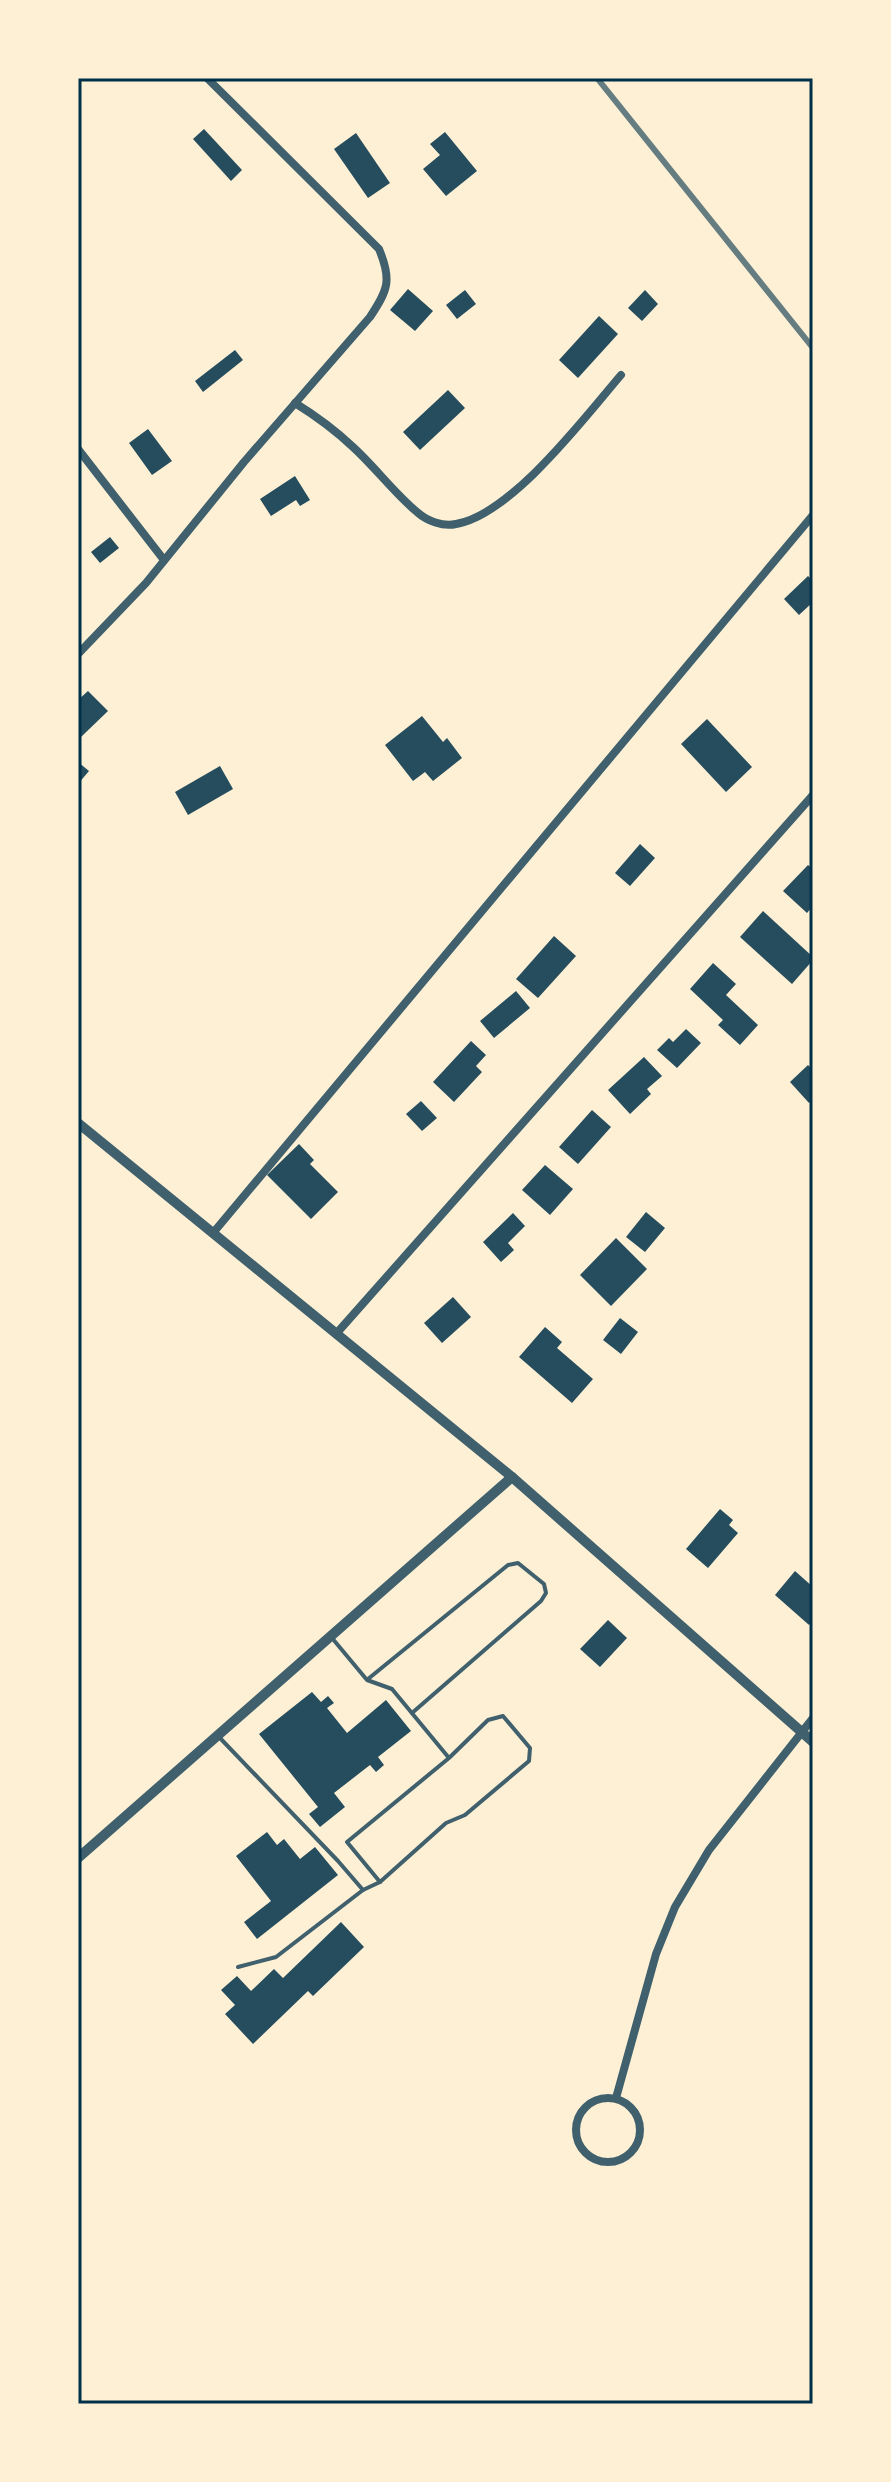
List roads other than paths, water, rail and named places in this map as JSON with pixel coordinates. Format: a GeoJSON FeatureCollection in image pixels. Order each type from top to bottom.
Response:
{"type":"FeatureCollection","features":[{"type":"Feature","properties":{"kind":"street"},"geometry":{"type":"LineString","coordinates":[[78,654],[146,583],[244,462],[370,317],[386,293],[388,276],[379,249],[207,78]]}},
{"type":"Feature","properties":{"kind":"street"},"geometry":{"type":"LineString","coordinates":[[295,403],[354,447],[416,512],[436,523],[453,525],[484,514],[540,468],[621,375]]}},
{"type":"Feature","properties":{"kind":"street"},"geometry":{"type":"LineString","coordinates":[[78,449],[164,560]]}},
{"type":"Feature","properties":{"kind":"street"},"geometry":{"type":"LineString","coordinates":[[213,1233],[813,515]]}},
{"type":"Feature","properties":{"kind":"street"},"geometry":{"type":"LineString","coordinates":[[336,1334],[813,795]]}},
{"type":"Feature","properties":{"kind":"street"},"geometry":{"type":"LineString","coordinates":[[78,1123],[512,1477],[813,1742]]}},
{"type":"Feature","properties":{"kind":"street"},"geometry":{"type":"LineString","coordinates":[[78,1858],[512,1477]]}},
{"type":"Feature","properties":{"kind":"street"},"geometry":{"type":"LineString","coordinates":[[616,2098],[656,1954],[675,1907],[709,1850],[813,1718]]}},
{"type":"Feature","properties":{"kind":"street"},"geometry":{"type":"LineString","coordinates":[[616,2098],[635,2110],[641,2127],[640,2136],[632,2152],[625,2158],[617,2162],[599,2161],[579,2144],[578,2117],[598,2099],[616,2098]]}},
{"type":"Feature","properties":{"kind":"lane"},"geometry":{"type":"LineString","coordinates":[[367,1680],[508,1565],[518,1563],[544,1584],[546,1593],[541,1601],[412,1713]]}},
{"type":"Feature","properties":{"kind":"lane"},"geometry":{"type":"LineString","coordinates":[[331,1636],[367,1680],[392,1689],[449,1758]]}},
{"type":"Feature","properties":{"kind":"lane"},"geometry":{"type":"LineString","coordinates":[[238,1967],[276,1957],[363,1890],[380,1882],[446,1823],[465,1815],[529,1761],[530,1748],[503,1716],[488,1720],[449,1758],[347,1842],[380,1882]]}},
{"type":"Feature","properties":{"kind":"lane"},"geometry":{"type":"LineString","coordinates":[[218,1735],[363,1890]]}},
{"type":"Feature","properties":{"kind":"railway"},"geometry":{"type":"LineString","coordinates":[[597,78],[813,348]]}}]}
